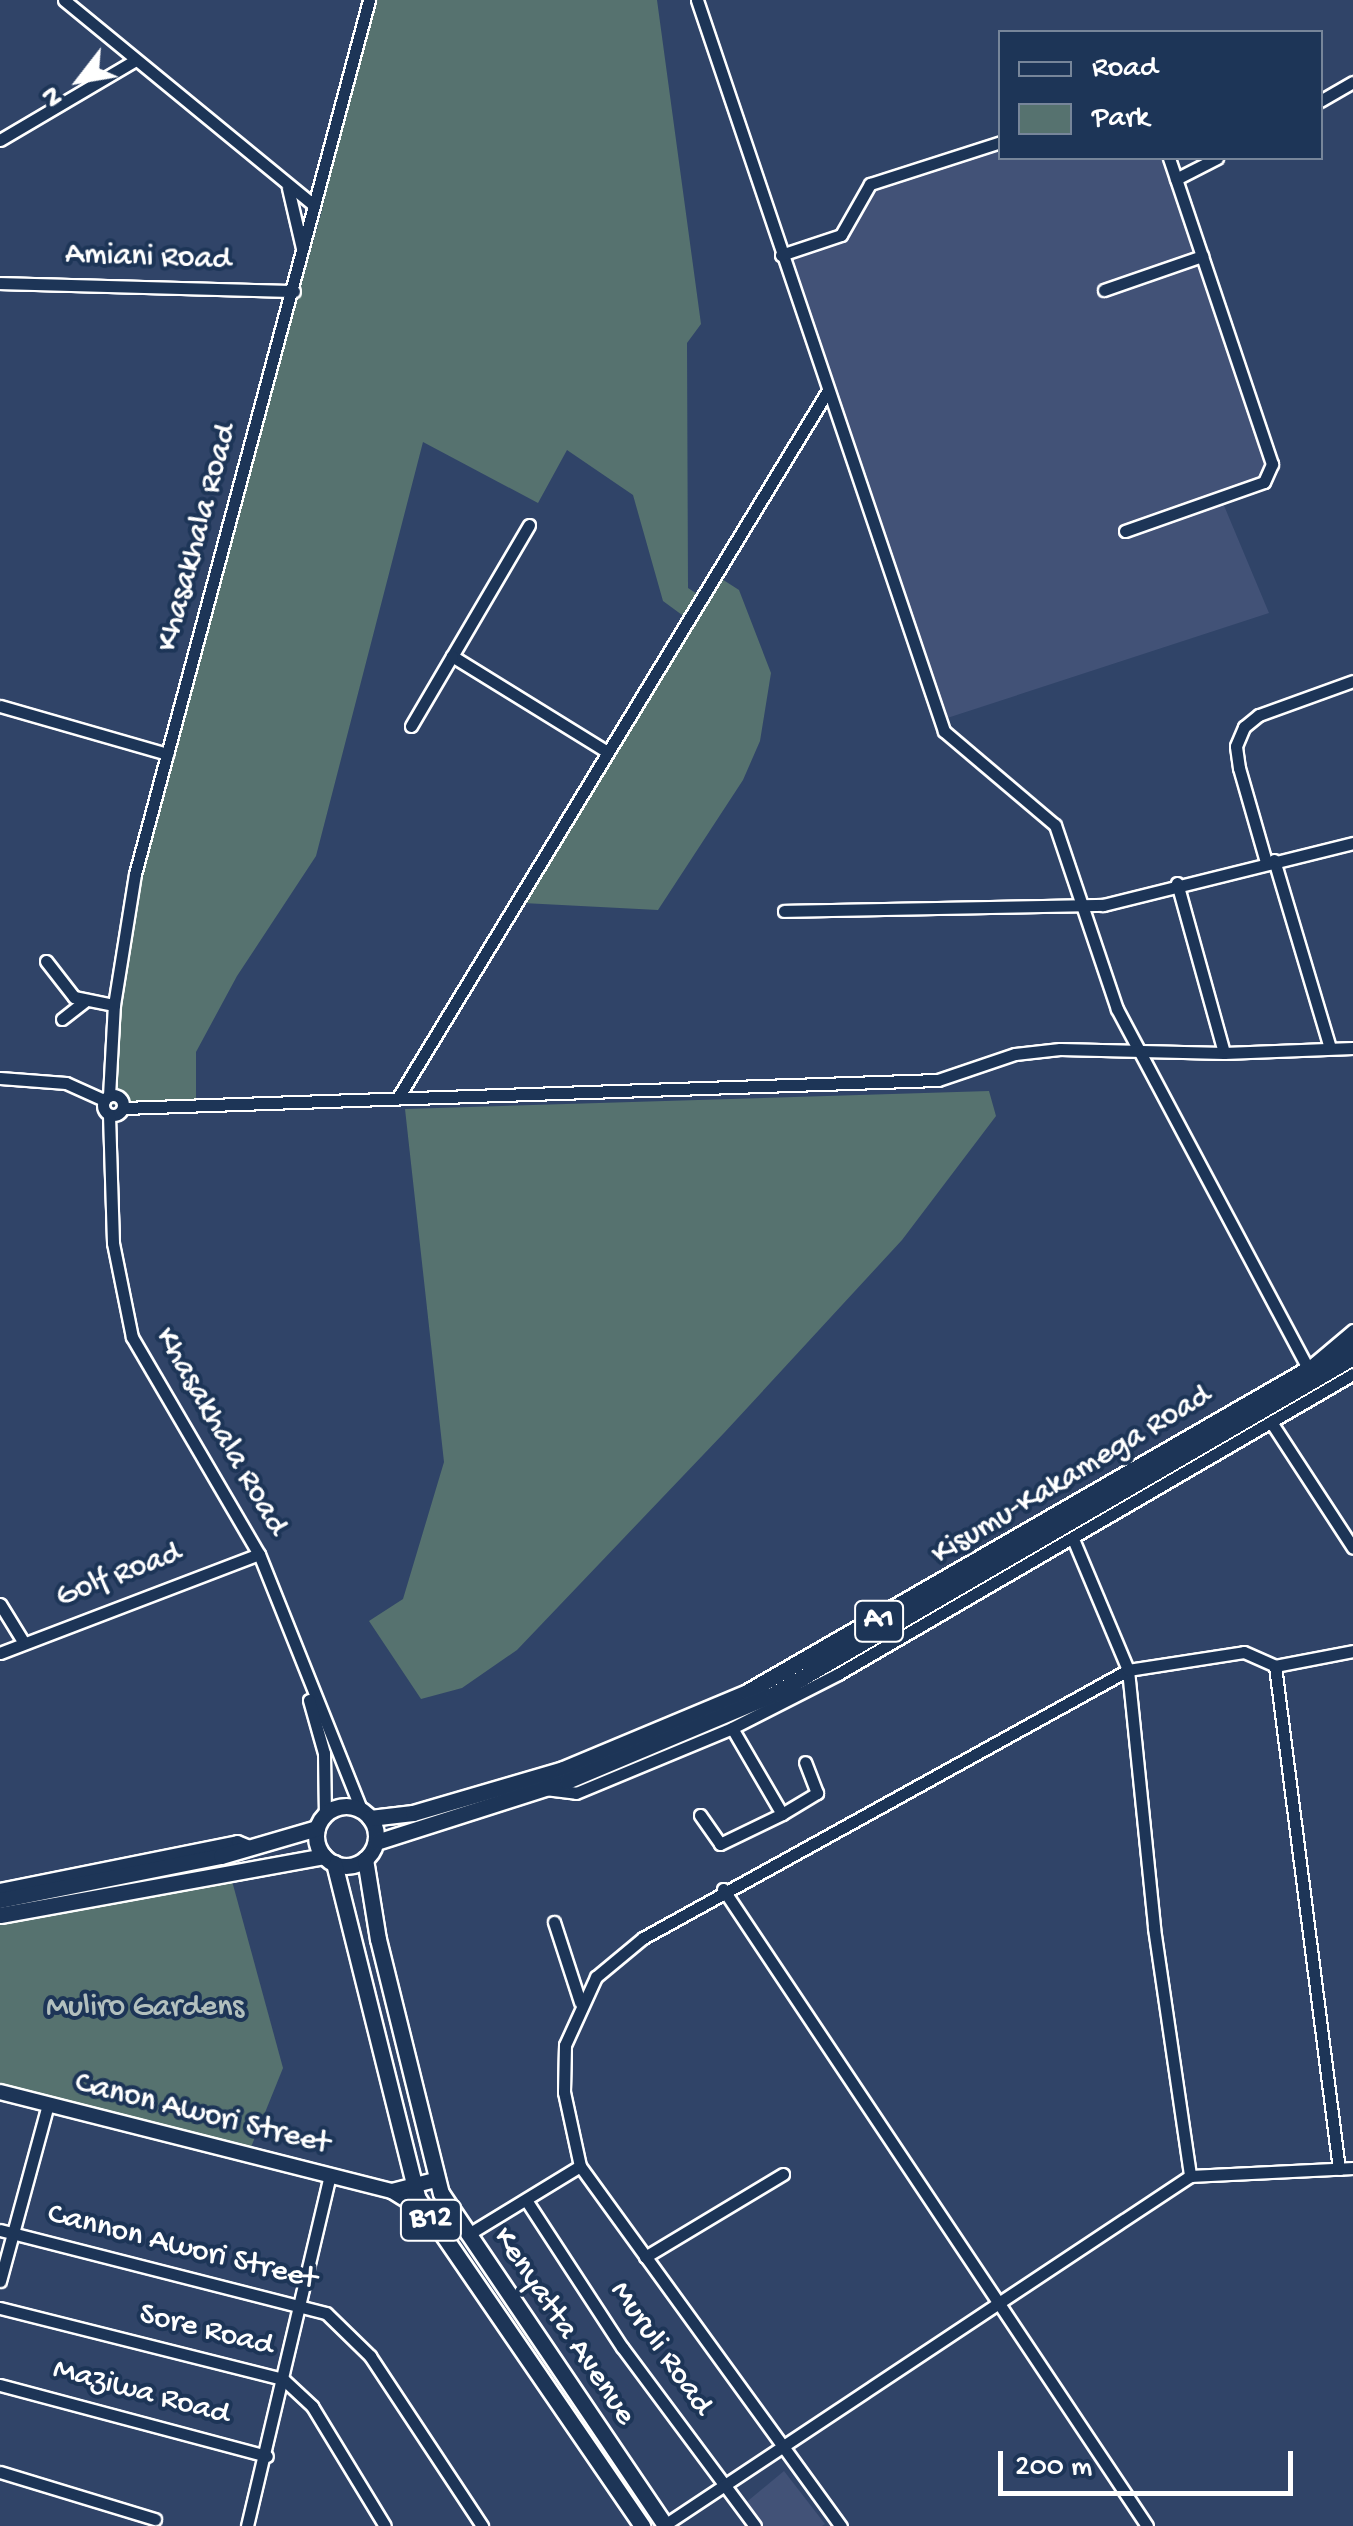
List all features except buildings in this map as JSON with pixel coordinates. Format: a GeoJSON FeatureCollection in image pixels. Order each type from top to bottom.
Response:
{"type":"FeatureCollection","features":[{"type":"Feature","properties":{"kind":"highway","name":"Kisumu-Kakamega Road"},"geometry":{"type":"LineString","coordinates":[[366,1814],[413,1812],[563,1769],[747,1692],[1353,1342]]}},
{"type":"Feature","properties":{"kind":"highway","name":"Kisumu-Kakamega Road"},"geometry":{"type":"LineString","coordinates":[[376,1842],[546,1789],[774,1694],[1353,1357]]}},
{"type":"Feature","properties":{"kind":"highway"},"geometry":{"type":"LineString","coordinates":[[0,1900],[254,1848],[321,1821],[343,1806],[366,1814],[376,1842],[365,1859],[329,1860],[0,1915]]}},
{"type":"Feature","properties":{"kind":"highway"},"geometry":{"type":"LineString","coordinates":[[321,1821],[329,1860]]}},
{"type":"Feature","properties":{"kind":"highway","name":"Kenyatta Avenue"},"geometry":{"type":"LineString","coordinates":[[365,1859],[378,1939],[435,2180],[522,2318],[665,2526]]}},
{"type":"Feature","properties":{"kind":"highway","name":"Kenyatta Avenue"},"geometry":{"type":"LineString","coordinates":[[329,1860],[356,1943],[413,2182],[424,2211],[642,2526]]}},
{"type":"Feature","properties":{"kind":"highway"},"geometry":{"type":"LineString","coordinates":[[356,1943],[378,1939]]}},
{"type":"Feature","properties":{"kind":"highway"},"geometry":{"type":"LineString","coordinates":[[506,2328],[522,2318]]}},
{"type":"Feature","properties":{"kind":"highway"},"geometry":{"type":"LineString","coordinates":[[562,2411],[580,2400]]}},
{"type":"Feature","properties":{"kind":"main road","name":"Canon Awori Street"},"geometry":{"type":"LineString","coordinates":[[0,2092],[392,2190],[424,2211]]}},
{"type":"Feature","properties":{"kind":"main road"},"geometry":{"type":"LineString","coordinates":[[392,2190],[413,2182],[435,2180]]}},
{"type":"Feature","properties":{"kind":"main road"},"geometry":{"type":"LineString","coordinates":[[424,2211],[448,2205]]}},
{"type":"Feature","properties":{"kind":"street"},"geometry":{"type":"LineString","coordinates":[[64,0],[288,188],[314,205]]}},
{"type":"Feature","properties":{"kind":"street","name":"Khasakhala Road"},"geometry":{"type":"LineString","coordinates":[[296,1653],[258,1554],[132,1337],[117,1281],[106,1098],[126,916],[369,0]]}},
{"type":"Feature","properties":{"kind":"street"},"geometry":{"type":"LineString","coordinates":[[697,0],[944,731],[1045,811],[1062,841],[1138,1051],[1308,1368],[1353,1330]]}},
{"type":"Feature","properties":{"kind":"street"},"geometry":{"type":"LineString","coordinates":[[0,140],[134,61]]}},
{"type":"Feature","properties":{"kind":"street"},"geometry":{"type":"LineString","coordinates":[[1323,99],[1353,82]]}},
{"type":"Feature","properties":{"kind":"street"},"geometry":{"type":"LineString","coordinates":[[781,256],[841,236],[870,184],[998,143]]}},
{"type":"Feature","properties":{"kind":"street"},"geometry":{"type":"LineString","coordinates":[[1126,532],[1264,482],[1270,474],[1170,160]]}},
{"type":"Feature","properties":{"kind":"street"},"geometry":{"type":"LineString","coordinates":[[1176,180],[1213,160]]}},
{"type":"Feature","properties":{"kind":"street"},"geometry":{"type":"LineString","coordinates":[[288,188],[303,253]]}},
{"type":"Feature","properties":{"kind":"street"},"geometry":{"type":"LineString","coordinates":[[1104,290],[1202,256]]}},
{"type":"Feature","properties":{"kind":"street","name":"Amiani Road"},"geometry":{"type":"LineString","coordinates":[[0,282],[294,291]]}},
{"type":"Feature","properties":{"kind":"street"},"geometry":{"type":"LineString","coordinates":[[400,1096],[827,392]]}},
{"type":"Feature","properties":{"kind":"street"},"geometry":{"type":"LineString","coordinates":[[411,726],[529,524]]}},
{"type":"Feature","properties":{"kind":"street"},"geometry":{"type":"LineString","coordinates":[[452,656],[606,751]]}},
{"type":"Feature","properties":{"kind":"street"},"geometry":{"type":"LineString","coordinates":[[1330,1048],[1239,768],[1236,746],[1244,728],[1277,708],[1353,681]]}},
{"type":"Feature","properties":{"kind":"street"},"geometry":{"type":"LineString","coordinates":[[0,706],[167,754]]}},
{"type":"Feature","properties":{"kind":"street"},"geometry":{"type":"LineString","coordinates":[[784,911],[1103,904],[1353,843]]}},
{"type":"Feature","properties":{"kind":"street"},"geometry":{"type":"LineString","coordinates":[[1177,883],[1224,1054]]}},
{"type":"Feature","properties":{"kind":"street"},"geometry":{"type":"LineString","coordinates":[[46,962],[74,997],[114,1006]]}},
{"type":"Feature","properties":{"kind":"street"},"geometry":{"type":"LineString","coordinates":[[62,1018],[86,1000]]}},
{"type":"Feature","properties":{"kind":"street"},"geometry":{"type":"LineString","coordinates":[[109,1115],[123,1108],[400,1096],[938,1080],[1034,1051],[1224,1054],[1353,1048]]}},
{"type":"Feature","properties":{"kind":"street"},"geometry":{"type":"LineString","coordinates":[[0,1078],[66,1083],[106,1098],[119,1096],[123,1108]]}},
{"type":"Feature","properties":{"kind":"street"},"geometry":{"type":"LineString","coordinates":[[546,1789],[576,1793],[732,1728],[1073,1539],[1353,1374]]}},
{"type":"Feature","properties":{"kind":"street"},"geometry":{"type":"LineString","coordinates":[[1272,1422],[1353,1548]]}},
{"type":"Feature","properties":{"kind":"street"},"geometry":{"type":"LineString","coordinates":[[1073,1539],[1128,1670],[1190,2176]]}},
{"type":"Feature","properties":{"kind":"street","name":"Golf Road"},"geometry":{"type":"LineString","coordinates":[[0,1653],[258,1554]]}},
{"type":"Feature","properties":{"kind":"street"},"geometry":{"type":"LineString","coordinates":[[980,1576],[1008,1576]]}},
{"type":"Feature","properties":{"kind":"street"},"geometry":{"type":"LineString","coordinates":[[0,1604],[24,1643]]}},
{"type":"Feature","properties":{"kind":"street"},"geometry":{"type":"LineString","coordinates":[[841,2526],[781,2450],[580,2166],[562,2070],[580,2002],[612,1961],[724,1888],[1128,1670],[1244,1652],[1275,1666],[1353,1651]]}},
{"type":"Feature","properties":{"kind":"street"},"geometry":{"type":"LineString","coordinates":[[296,1653],[366,1814]]}},
{"type":"Feature","properties":{"kind":"street"},"geometry":{"type":"LineString","coordinates":[[296,1653],[324,1753],[321,1821]]}},
{"type":"Feature","properties":{"kind":"street"},"geometry":{"type":"LineString","coordinates":[[1275,1666],[1338,2169]]}},
{"type":"Feature","properties":{"kind":"street"},"geometry":{"type":"LineString","coordinates":[[732,1728],[782,1814]]}},
{"type":"Feature","properties":{"kind":"street"},"geometry":{"type":"LineString","coordinates":[[700,1815],[720,1844],[782,1814],[817,1792],[805,1762]]}},
{"type":"Feature","properties":{"kind":"street"},"geometry":{"type":"LineString","coordinates":[[0,1889],[237,1841],[254,1848]]}},
{"type":"Feature","properties":{"kind":"street"},"geometry":{"type":"LineString","coordinates":[[724,1888],[1147,2526]]}},
{"type":"Feature","properties":{"kind":"street"},"geometry":{"type":"LineString","coordinates":[[554,1922],[580,2002]]}},
{"type":"Feature","properties":{"kind":"street"},"geometry":{"type":"LineString","coordinates":[[0,2281],[6,2231],[48,2104]]}},
{"type":"Feature","properties":{"kind":"street"},"geometry":{"type":"LineString","coordinates":[[467,2235],[580,2166]]}},
{"type":"Feature","properties":{"kind":"street"},"geometry":{"type":"LineString","coordinates":[[665,2526],[998,2299],[1190,2176],[1353,2168]]}},
{"type":"Feature","properties":{"kind":"street"},"geometry":{"type":"LineString","coordinates":[[645,2257],[782,2174]]}},
{"type":"Feature","properties":{"kind":"street"},"geometry":{"type":"LineString","coordinates":[[247,2526],[267,2456],[330,2176]]}},
{"type":"Feature","properties":{"kind":"street","name":"Muruli Road"},"geometry":{"type":"LineString","coordinates":[[526,2200],[755,2526]]}},
{"type":"Feature","properties":{"kind":"street","name":"Cannon Awori Street"},"geometry":{"type":"LineString","coordinates":[[6,2231],[302,2306],[341,2322],[370,2356],[482,2526]]}},
{"type":"Feature","properties":{"kind":"street","name":"Sore Road"},"geometry":{"type":"LineString","coordinates":[[0,2308],[283,2379],[312,2406],[385,2526]]}},
{"type":"Feature","properties":{"kind":"street","name":"Maziwa Road"},"geometry":{"type":"LineString","coordinates":[[0,2385],[267,2456]]}},
{"type":"Feature","properties":{"kind":"street"},"geometry":{"type":"LineString","coordinates":[[0,2472],[154,2519]]}},
{"type":"Feature","properties":{"kind":"shaded area"},"geometry":{"type":"Polygon","coordinates":[[[998,144],[998,160],[1169,160],[1270,463],[1264,480],[1220,496],[1269,613],[938,721],[782,256],[836,239],[863,192],[998,144]]]}},
{"type":"Feature","properties":{"kind":"shaded area"},"geometry":{"type":"Polygon","coordinates":[[[784,2471],[825,2524],[760,2526],[743,2505],[784,2471]]]}},
{"type":"Feature","properties":{"kind":"green space"},"geometry":{"type":"Polygon","coordinates":[[[369,0],[657,0],[701,324],[687,343],[688,588],[702,597],[714,574],[739,590],[771,673],[760,741],[743,780],[658,910],[523,903],[693,623],[663,601],[633,495],[567,450],[538,503],[423,442],[316,856],[237,976],[196,1052],[196,1105],[112,1105],[129,936],[171,753],[322,210],[369,0]]]}},
{"type":"Feature","properties":{"kind":"green space"},"geometry":{"type":"Polygon","coordinates":[[[989,1091],[996,1116],[902,1240],[724,1433],[517,1650],[462,1688],[421,1699],[369,1621],[403,1599],[444,1462],[405,1109],[989,1091]]]}},
{"type":"Feature","properties":{"kind":"green space","name":"Muliro Gardens"},"geometry":{"type":"Polygon","coordinates":[[[229,1870],[283,2068],[247,2157],[0,2092],[0,1915],[229,1870]]]}}]}
